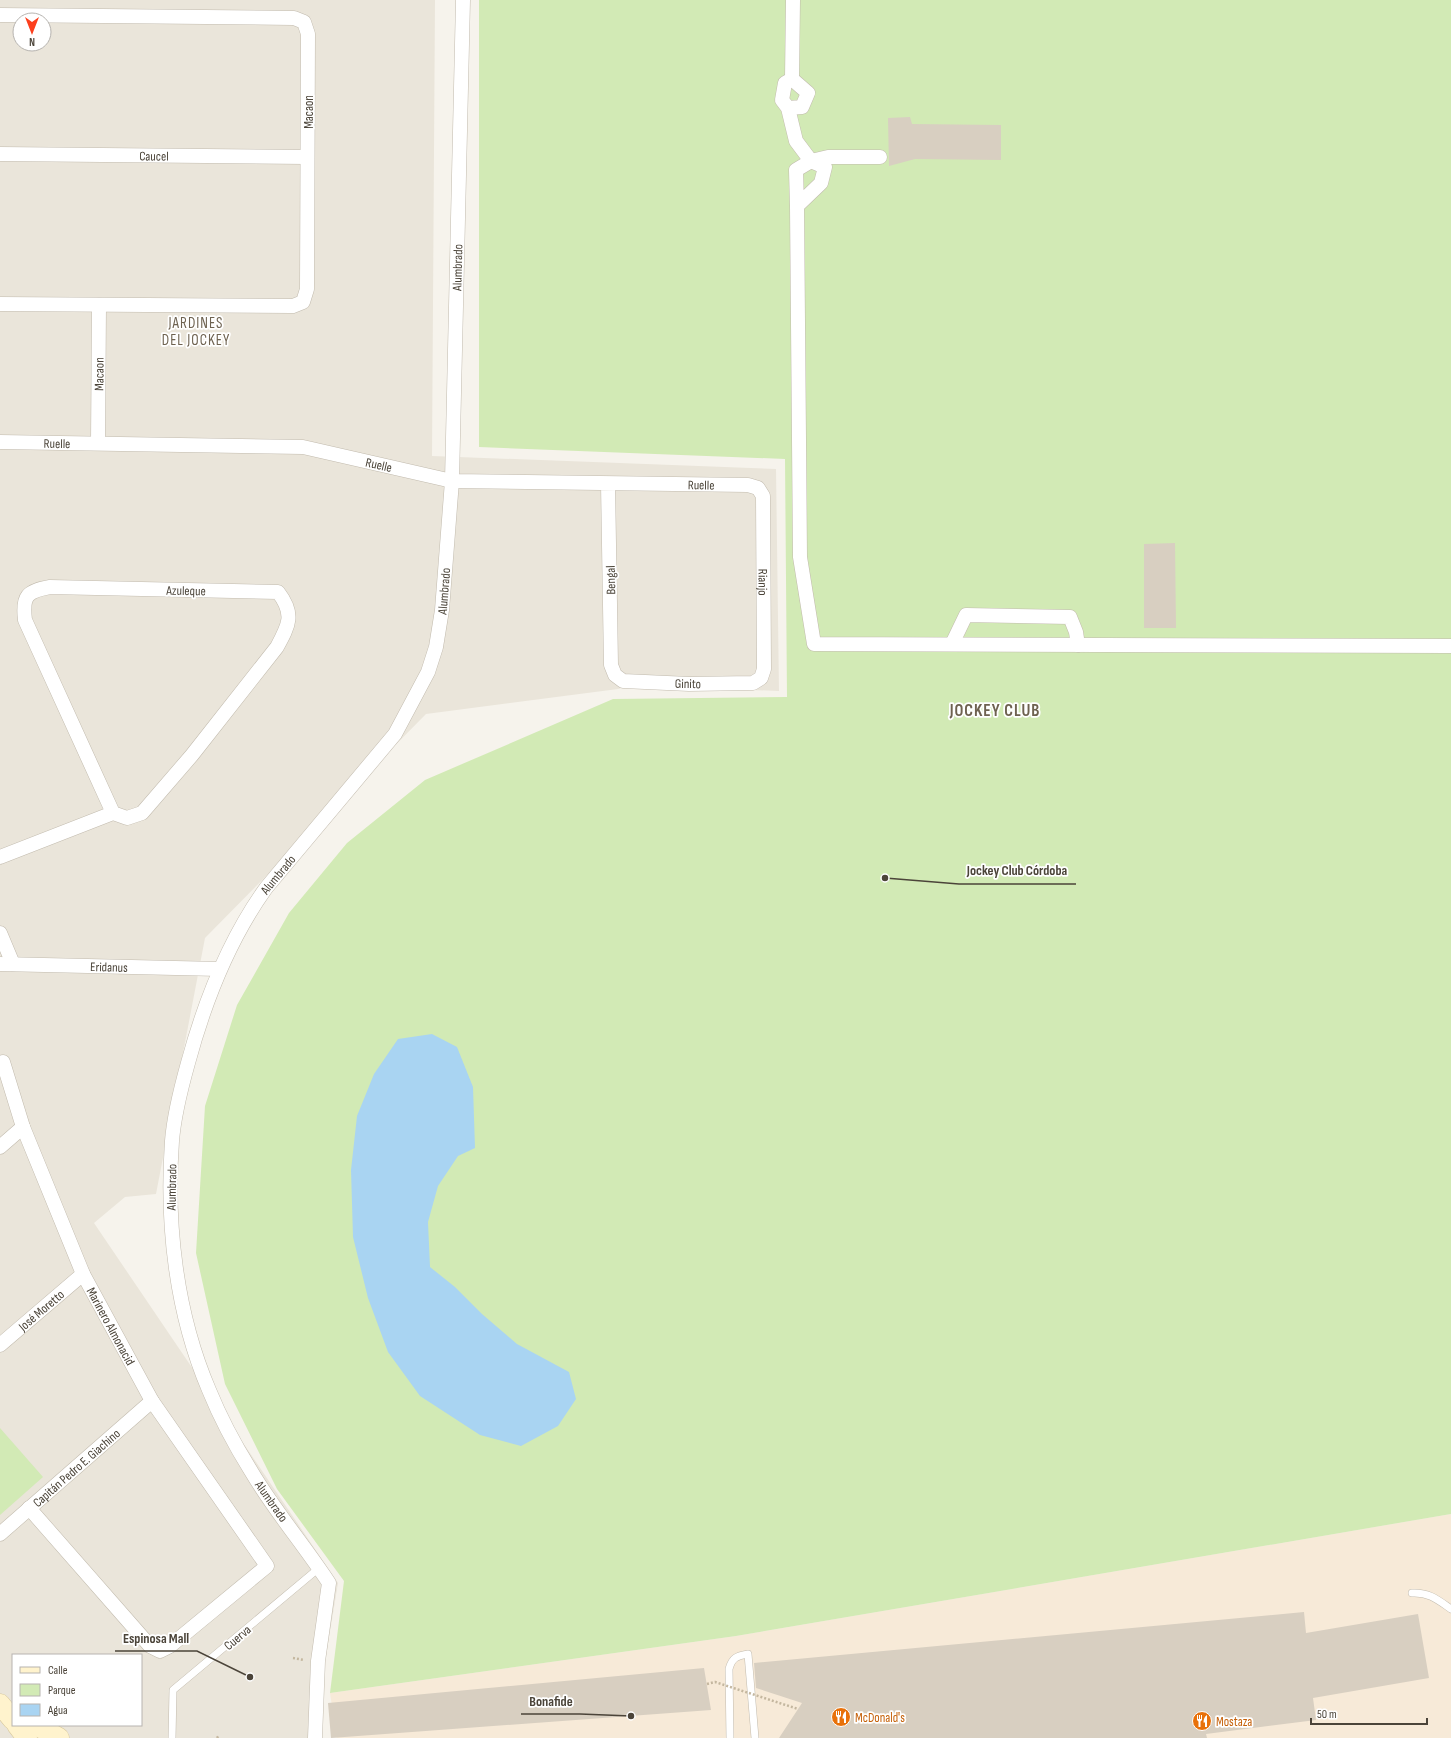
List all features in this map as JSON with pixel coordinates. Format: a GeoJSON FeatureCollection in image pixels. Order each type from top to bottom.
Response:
{"type":"FeatureCollection","features":[{"type":"Feature","properties":{"kind":"main road"},"geometry":{"type":"LineString","coordinates":[[0,1704],[12,1711]]}},
{"type":"Feature","properties":{"kind":"main road"},"geometry":{"type":"LineString","coordinates":[[0,1704],[12,1719]]}},
{"type":"Feature","properties":{"kind":"main road"},"geometry":{"type":"LineString","coordinates":[[18,1726],[27,1738]]}},
{"type":"Feature","properties":{"kind":"main road"},"geometry":{"type":"LineString","coordinates":[[38,1726],[59,1738]]}},
{"type":"Feature","properties":{"kind":"street","name":"Alumbrado"},"geometry":{"type":"LineString","coordinates":[[315,1738],[318,1661],[329,1583],[251,1472],[209,1391],[191,1340],[178,1282],[171,1220],[172,1140],[182,1085],[193,1044],[219,969],[253,907],[266,888],[395,734],[428,672],[436,647],[442,610],[452,481],[463,0]]}},
{"type":"Feature","properties":{"kind":"street"},"geometry":{"type":"LineString","coordinates":[[788,108],[802,107],[808,93],[792,79],[792,0]]}},
{"type":"Feature","properties":{"kind":"street","name":"Macaon"},"geometry":{"type":"LineString","coordinates":[[0,15],[294,18],[304,22],[308,34],[307,289],[303,302],[293,306],[0,304]]}},
{"type":"Feature","properties":{"kind":"street"},"geometry":{"type":"LineString","coordinates":[[792,79],[785,83],[782,100],[788,108],[796,142],[810,161],[825,167],[821,184],[797,206]]}},
{"type":"Feature","properties":{"kind":"street","name":"Caucel"},"geometry":{"type":"LineString","coordinates":[[0,154],[307,157]]}},
{"type":"Feature","properties":{"kind":"street"},"geometry":{"type":"LineString","coordinates":[[880,157],[828,157],[810,161],[796,170],[800,557],[814,644],[1451,646]]}},
{"type":"Feature","properties":{"kind":"street","name":"Macaon"},"geometry":{"type":"LineString","coordinates":[[98,443],[99,305]]}},
{"type":"Feature","properties":{"kind":"street","name":"Ruelle"},"geometry":{"type":"LineString","coordinates":[[0,442],[304,447],[452,481],[748,485],[758,488]]}},
{"type":"Feature","properties":{"kind":"street","name":"Bengal"},"geometry":{"type":"LineString","coordinates":[[608,484],[611,665],[615,675]]}},
{"type":"Feature","properties":{"kind":"street","name":"Rianjo"},"geometry":{"type":"LineString","coordinates":[[758,488],[763,496],[764,669],[761,678]]}},
{"type":"Feature","properties":{"kind":"street","name":"Azuleque"},"geometry":{"type":"LineString","coordinates":[[50,587],[278,592],[286,603],[289,616],[285,632],[277,647],[192,755],[142,813],[127,818],[113,813],[25,620],[24,606],[27,597],[33,590],[50,587]]}},
{"type":"Feature","properties":{"kind":"street"},"geometry":{"type":"LineString","coordinates":[[952,644],[958,627],[966,615],[1070,617],[1076,632],[1078,645]]}},
{"type":"Feature","properties":{"kind":"street","name":"Ginito"},"geometry":{"type":"LineString","coordinates":[[615,675],[623,681],[689,684],[753,683],[761,678]]}},
{"type":"Feature","properties":{"kind":"street"},"geometry":{"type":"LineString","coordinates":[[0,857],[113,813]]}},
{"type":"Feature","properties":{"kind":"street"},"geometry":{"type":"LineString","coordinates":[[0,933],[7,964]]}},
{"type":"Feature","properties":{"kind":"street","name":"Eridanus"},"geometry":{"type":"LineString","coordinates":[[7,964],[219,969]]}},
{"type":"Feature","properties":{"kind":"street","name":"Marinero Almonacid"},"geometry":{"type":"LineString","coordinates":[[3,1062],[23,1127],[83,1274],[152,1401],[267,1566],[170,1646],[160,1651],[150,1646],[30,1508]]}},
{"type":"Feature","properties":{"kind":"street"},"geometry":{"type":"LineString","coordinates":[[0,1147],[23,1127]]}},
{"type":"Feature","properties":{"kind":"street","name":"José Moretto"},"geometry":{"type":"LineString","coordinates":[[0,1345],[83,1274]]}},
{"type":"Feature","properties":{"kind":"street","name":"Capitán Pedro E. Giachino"},"geometry":{"type":"LineString","coordinates":[[0,1534],[152,1401]]}},
{"type":"Feature","properties":{"kind":"lane","name":"Cuerva"},"geometry":{"type":"LineString","coordinates":[[172,1738],[173,1690],[319,1568]]}},
{"type":"Feature","properties":{"kind":"lane"},"geometry":{"type":"LineString","coordinates":[[1412,1593],[1429,1595],[1451,1609]]}},
{"type":"Feature","properties":{"kind":"lane"},"geometry":{"type":"LineString","coordinates":[[730,1738],[729,1669],[731,1662],[735,1657],[748,1654],[755,1738]]}},
{"type":"Feature","properties":{"kind":"path"},"geometry":{"type":"LineString","coordinates":[[707,1684],[715,1682],[798,1709]]}},
{"type":"Feature","properties":{"kind":"shaded area"},"geometry":{"type":"Polygon","coordinates":[[[0,0],[435,0],[432,456],[776,469],[779,691],[632,685],[618,689],[426,714],[205,938],[156,1194],[125,1197],[94,1223],[338,1583],[321,1686],[321,1738],[0,1738],[0,0]]]}},
{"type":"Feature","properties":{"kind":"shaded area"},"geometry":{"type":"Polygon","coordinates":[[[1451,1514],[1451,1738],[337,1738],[330,1693],[736,1636],[1451,1514]]]}},
{"type":"Feature","properties":{"kind":"green space"},"geometry":{"type":"Polygon","coordinates":[[[479,0],[1451,0],[1451,1514],[736,1636],[330,1693],[344,1581],[277,1489],[225,1384],[196,1253],[205,1106],[237,1005],[289,913],[347,843],[425,780],[613,699],[787,697],[785,459],[479,447],[479,0]]]}},
{"type":"Feature","properties":{"kind":"green space"},"geometry":{"type":"Polygon","coordinates":[[[0,1428],[43,1477],[0,1515],[0,1428]]]}},
{"type":"Feature","properties":{"kind":"water"},"geometry":{"type":"Polygon","coordinates":[[[432,1034],[457,1047],[473,1087],[475,1148],[458,1156],[438,1186],[428,1222],[430,1267],[455,1287],[482,1314],[517,1344],[569,1372],[576,1399],[558,1426],[521,1446],[480,1435],[420,1396],[388,1352],[368,1298],[353,1237],[351,1170],[357,1116],[374,1074],[398,1039],[432,1034]]]}},
{"type":"Feature","properties":{"kind":"building"},"geometry":{"type":"Polygon","coordinates":[[[910,117],[912,124],[1001,125],[1001,160],[915,159],[889,166],[888,118],[910,117]]]}},
{"type":"Feature","properties":{"kind":"building"},"geometry":{"type":"Polygon","coordinates":[[[1175,543],[1176,628],[1144,628],[1144,544],[1175,543]]]}},
{"type":"Feature","properties":{"kind":"building"},"geometry":{"type":"Polygon","coordinates":[[[1304,1612],[1306,1633],[1418,1614],[1429,1678],[1313,1698],[1316,1720],[1206,1734],[1207,1738],[779,1738],[802,1703],[756,1688],[754,1663],[1304,1612]]]}},
{"type":"Feature","properties":{"kind":"building"},"geometry":{"type":"Polygon","coordinates":[[[704,1668],[711,1710],[331,1738],[328,1703],[704,1668]]]}},
{"type":"Feature","properties":{"kind":"place","name":"Jockey Club Córdoba"},"geometry":{"type":"Point","coordinates":[885,878]}},
{"type":"Feature","properties":{"kind":"place","name":"Espinosa Mall"},"geometry":{"type":"Point","coordinates":[250,1677]}},
{"type":"Feature","properties":{"kind":"place","name":"Bonafide"},"geometry":{"type":"Point","coordinates":[631,1716]}},
{"type":"Feature","properties":{"kind":"place","name":"McDonald's"},"geometry":{"type":"Point","coordinates":[841,1717]}},
{"type":"Feature","properties":{"kind":"place","name":"Mostaza"},"geometry":{"type":"Point","coordinates":[1202,1721]}},
{"type":"Feature","properties":{"kind":"district","name":"JARDINES DEL JOCKEY"},"geometry":{"type":"Point","coordinates":[196,332]}},
{"type":"Feature","properties":{"kind":"district","name":"JOCKEY CLUB"},"geometry":{"type":"Point","coordinates":[995,710]}}]}
